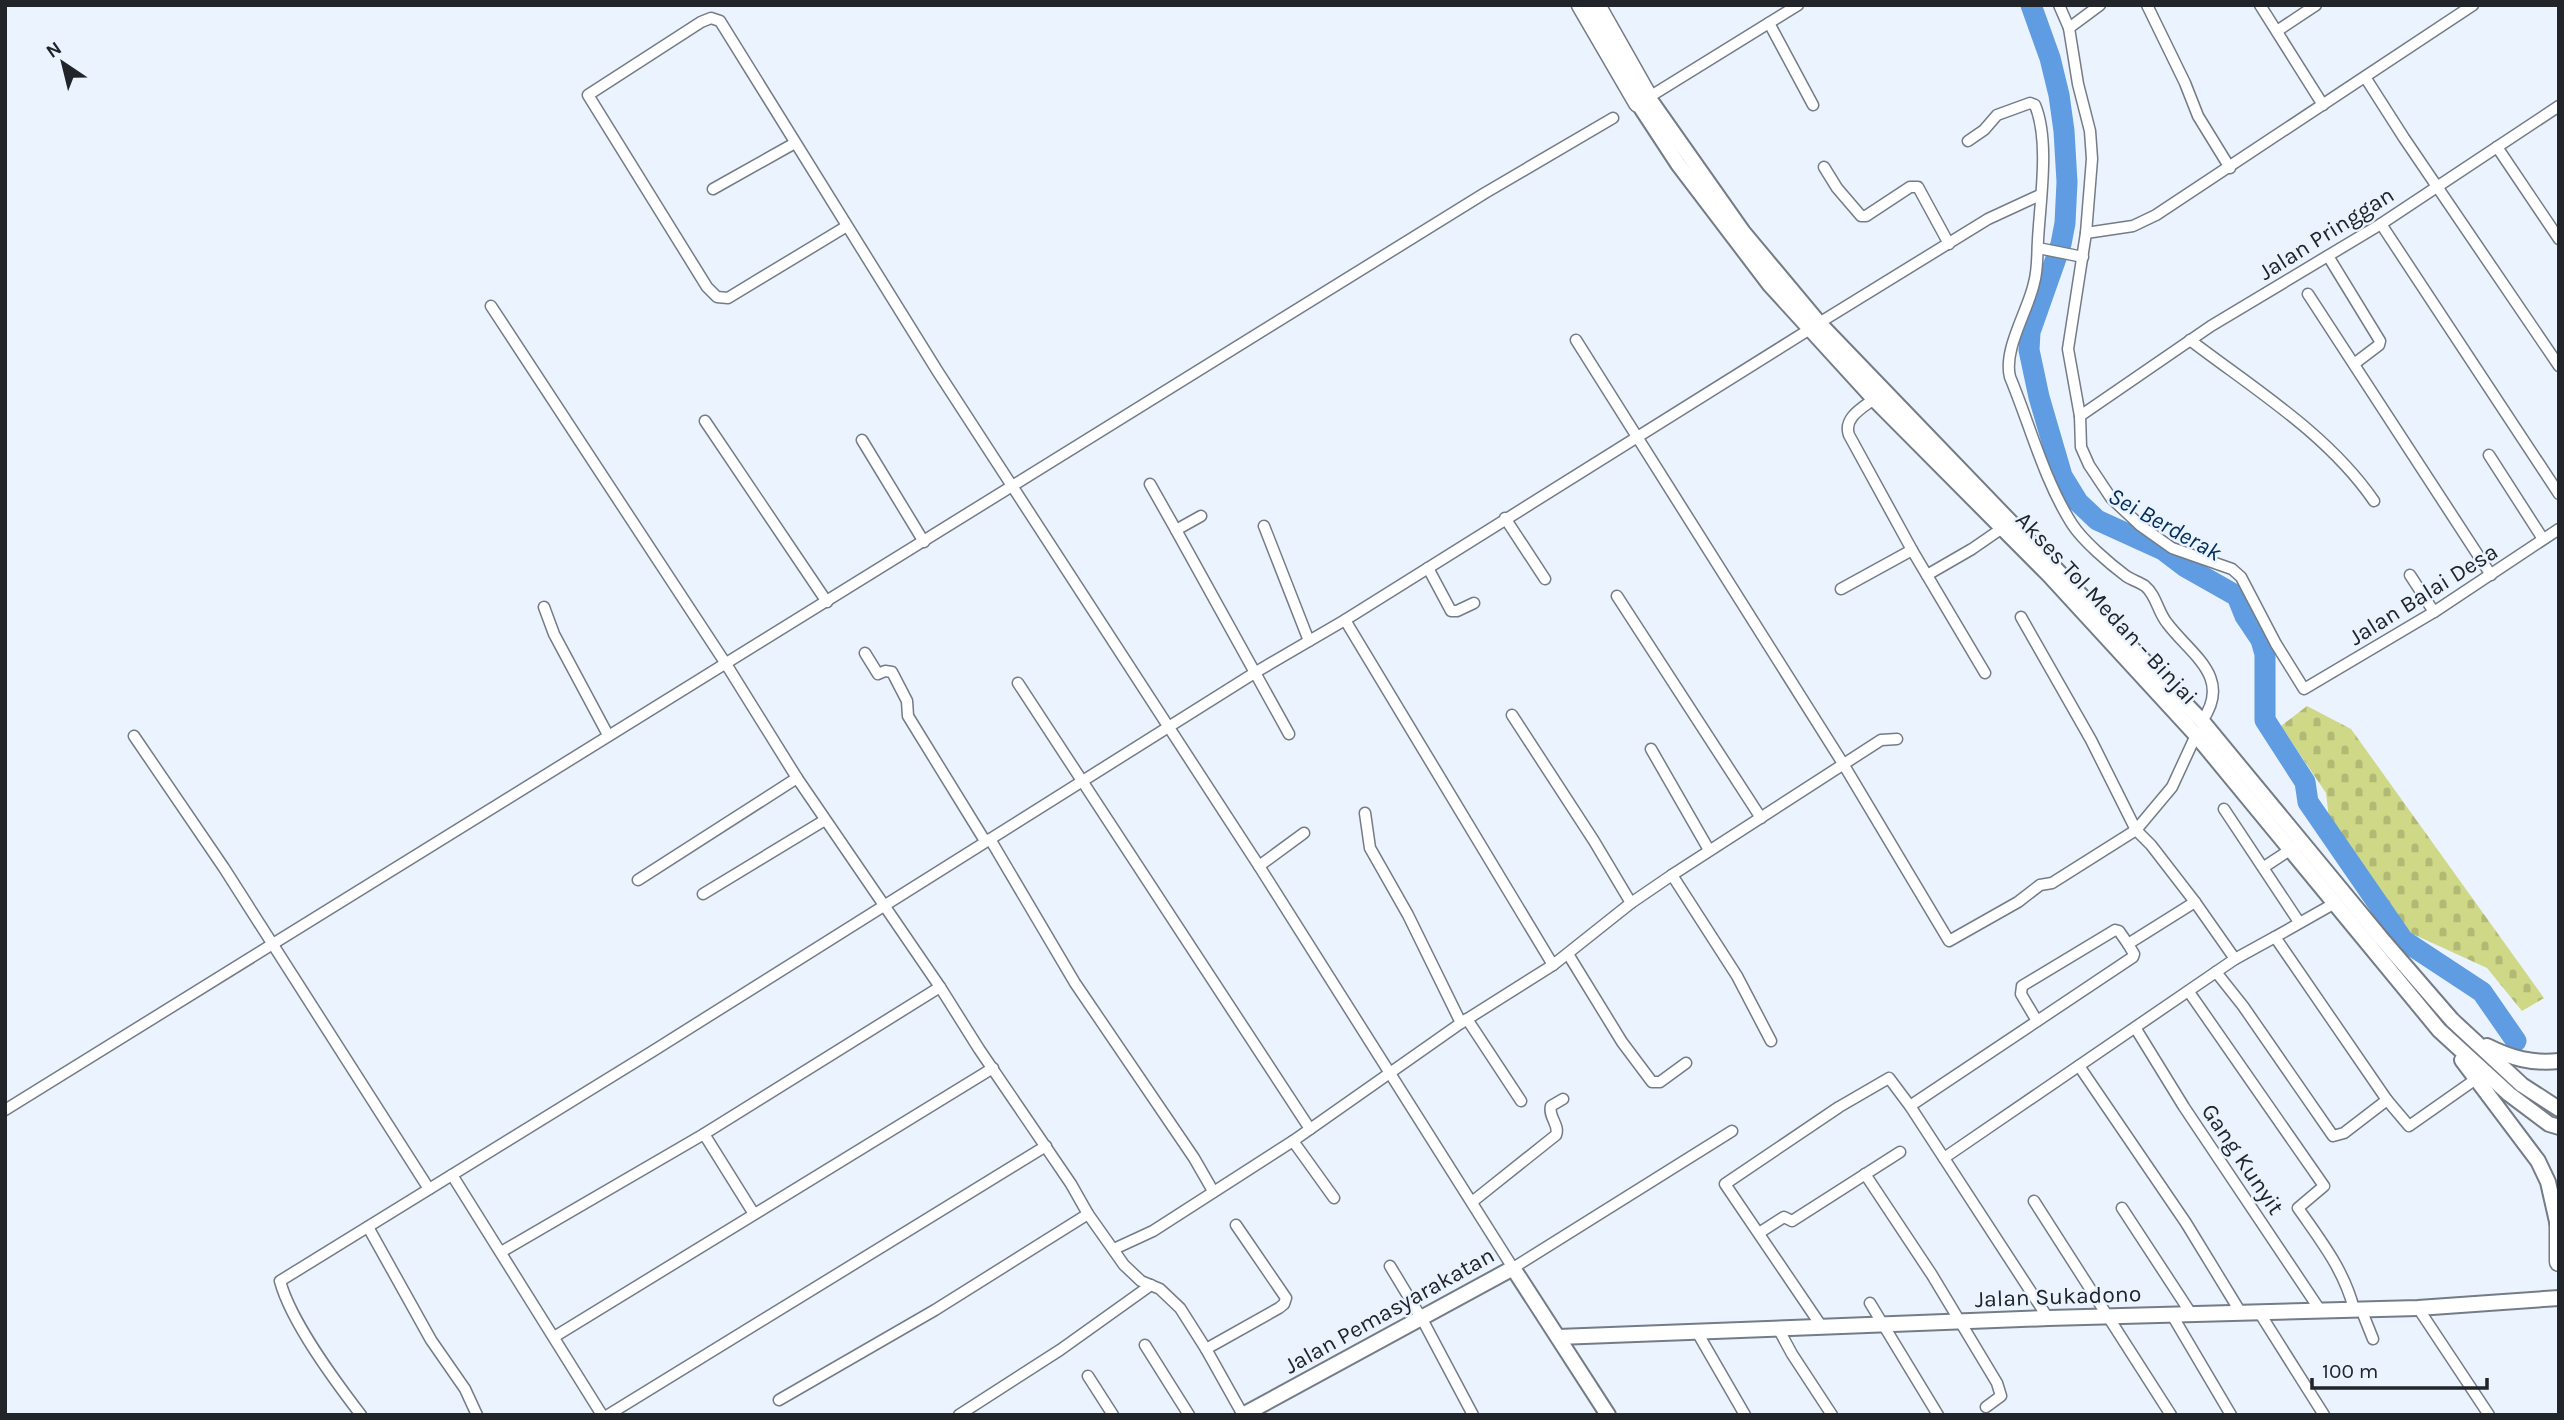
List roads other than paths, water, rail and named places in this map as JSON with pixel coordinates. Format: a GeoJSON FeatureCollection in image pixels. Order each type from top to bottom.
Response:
{"type":"FeatureCollection","features":[{"type":"Feature","properties":{"kind":"highway"},"geometry":{"type":"LineString","coordinates":[[1581,5],[1643,100]]}},
{"type":"Feature","properties":{"kind":"highway"},"geometry":{"type":"LineString","coordinates":[[1597,5],[1643,100]]}},
{"type":"Feature","properties":{"kind":"highway"},"geometry":{"type":"LineString","coordinates":[[2559,1217],[2559,1262]]}},
{"type":"Feature","properties":{"kind":"main road","name":"Akses Tol Medan - Binjai"},"geometry":{"type":"LineString","coordinates":[[1643,100],[1738,235],[1874,399],[1941,459],[2001,529],[2199,728]]}},
{"type":"Feature","properties":{"kind":"main road","name":"Akses Tol Medan - Binjai"},"geometry":{"type":"LineString","coordinates":[[1814,326],[2199,728],[2296,846],[2470,1037],[2522,1084],[2559,1109]]}},
{"type":"Feature","properties":{"kind":"main road","name":"Akses Tol Medan - Binjai"},"geometry":{"type":"LineString","coordinates":[[2296,846],[2335,903],[2446,1038],[2509,1094],[2549,1124],[2559,1127]]}},
{"type":"Feature","properties":{"kind":"main road"},"geometry":{"type":"LineString","coordinates":[[2470,1037],[2510,1058],[2539,1063],[2559,1061]]}},
{"type":"Feature","properties":{"kind":"main road"},"geometry":{"type":"LineString","coordinates":[[2446,1038],[2538,1161],[2547,1182],[2558,1226]]}},
{"type":"Feature","properties":{"kind":"main road","name":"Jalan Pemasyarakatan"},"geometry":{"type":"LineString","coordinates":[[1243,1415],[1513,1268],[1608,1415]]}},
{"type":"Feature","properties":{"kind":"main road","name":"Jalan Sukadono"},"geometry":{"type":"LineString","coordinates":[[1558,1338],[2048,1318],[2417,1308],[2559,1298]]}},
{"type":"Feature","properties":{"kind":"street"},"geometry":{"type":"LineString","coordinates":[[1643,100],[1798,5]]}},
{"type":"Feature","properties":{"kind":"street"},"geometry":{"type":"LineString","coordinates":[[2059,5],[2069,28],[2078,84],[2090,131],[2092,159],[2086,233],[2079,256],[2068,349],[2080,416]]}},
{"type":"Feature","properties":{"kind":"street"},"geometry":{"type":"LineString","coordinates":[[2069,28],[2100,5]]}},
{"type":"Feature","properties":{"kind":"street"},"geometry":{"type":"LineString","coordinates":[[2147,5],[2198,116],[2230,168]]}},
{"type":"Feature","properties":{"kind":"street"},"geometry":{"type":"LineString","coordinates":[[2260,5],[2323,105]]}},
{"type":"Feature","properties":{"kind":"street"},"geometry":{"type":"LineString","coordinates":[[2277,31],[2316,5]]}},
{"type":"Feature","properties":{"kind":"street"},"geometry":{"type":"LineString","coordinates":[[2086,233],[2142,222],[2230,168],[2473,5]]}},
{"type":"Feature","properties":{"kind":"street"},"geometry":{"type":"LineString","coordinates":[[847,226],[728,298],[717,297],[707,287],[664,220],[588,94],[701,22],[716,18],[847,226],[938,372],[1259,866],[1513,1268],[1732,1131]]}},
{"type":"Feature","properties":{"kind":"street"},"geometry":{"type":"LineString","coordinates":[[1769,23],[1813,105]]}},
{"type":"Feature","properties":{"kind":"street"},"geometry":{"type":"LineString","coordinates":[[2365,77],[2559,366]]}},
{"type":"Feature","properties":{"kind":"street"},"geometry":{"type":"LineString","coordinates":[[1576,340],[1843,766],[1949,941],[2018,902],[2040,885],[2052,883],[2136,830],[2172,787],[2213,701],[2214,691],[2210,675],[2167,624],[2152,594],[2115,567],[2074,527],[2056,493],[2010,377],[2007,367],[2035,282],[2041,249],[2042,144],[2035,105],[2030,103],[1997,115],[1984,130],[1968,141]]}},
{"type":"Feature","properties":{"kind":"street","name":"Jalan Pringgan"},"geometry":{"type":"LineString","coordinates":[[2080,416],[2211,326],[2381,224],[2559,106]]}},
{"type":"Feature","properties":{"kind":"street"},"geometry":{"type":"LineString","coordinates":[[5,1110],[1485,193],[1614,118]]}},
{"type":"Feature","properties":{"kind":"street"},"geometry":{"type":"LineString","coordinates":[[713,189],[795,144]]}},
{"type":"Feature","properties":{"kind":"street"},"geometry":{"type":"LineString","coordinates":[[2497,147],[2559,239]]}},
{"type":"Feature","properties":{"kind":"street"},"geometry":{"type":"LineString","coordinates":[[1824,167],[1837,188],[1861,216],[1866,216],[1910,187],[1918,187],[1949,244]]}},
{"type":"Feature","properties":{"kind":"street"},"geometry":{"type":"LineString","coordinates":[[361,1415],[324,1363],[288,1304],[280,1281],[1814,326],[1988,219],[2040,195]]}},
{"type":"Feature","properties":{"kind":"street"},"geometry":{"type":"LineString","coordinates":[[2381,224],[2559,494]]}},
{"type":"Feature","properties":{"kind":"street"},"geometry":{"type":"LineString","coordinates":[[2041,249],[2079,256]]}},
{"type":"Feature","properties":{"kind":"street"},"geometry":{"type":"LineString","coordinates":[[2328,256],[2380,341],[2379,345],[2354,364]]}},
{"type":"Feature","properties":{"kind":"street"},"geometry":{"type":"LineString","coordinates":[[2308,294],[2491,575]]}},
{"type":"Feature","properties":{"kind":"street"},"geometry":{"type":"LineString","coordinates":[[491,306],[726,664],[797,778],[940,987],[1088,1214],[1124,1265],[1141,1281],[1169,1296],[1206,1349],[1243,1415]]}},
{"type":"Feature","properties":{"kind":"street"},"geometry":{"type":"LineString","coordinates":[[2190,340],[2320,439],[2361,482],[2374,501]]}},
{"type":"Feature","properties":{"kind":"street"},"geometry":{"type":"LineString","coordinates":[[1874,399],[1856,413],[1849,421],[1847,429],[1912,550],[1985,673]]}},
{"type":"Feature","properties":{"kind":"street","name":"Jalan Balai Desa"},"geometry":{"type":"LineString","coordinates":[[2080,416],[2081,447],[2089,465],[2111,498],[2141,526],[2172,548],[2232,569],[2241,577],[2301,686],[2306,689],[2434,612],[2559,529]]}},
{"type":"Feature","properties":{"kind":"street"},"geometry":{"type":"LineString","coordinates":[[705,421],[827,602]]}},
{"type":"Feature","properties":{"kind":"street"},"geometry":{"type":"LineString","coordinates":[[862,440],[924,542]]}},
{"type":"Feature","properties":{"kind":"street"},"geometry":{"type":"LineString","coordinates":[[2490,454],[2543,539]]}},
{"type":"Feature","properties":{"kind":"street"},"geometry":{"type":"LineString","coordinates":[[1150,484],[1289,734]]}},
{"type":"Feature","properties":{"kind":"street"},"geometry":{"type":"LineString","coordinates":[[1176,530],[1201,516]]}},
{"type":"Feature","properties":{"kind":"street"},"geometry":{"type":"LineString","coordinates":[[1505,518],[1545,579]]}},
{"type":"Feature","properties":{"kind":"street"},"geometry":{"type":"LineString","coordinates":[[1264,526],[1309,641]]}},
{"type":"Feature","properties":{"kind":"street"},"geometry":{"type":"LineString","coordinates":[[1927,575],[1972,550],[2001,529]]}},
{"type":"Feature","properties":{"kind":"street"},"geometry":{"type":"LineString","coordinates":[[1841,589],[1912,550]]}},
{"type":"Feature","properties":{"kind":"street"},"geometry":{"type":"LineString","coordinates":[[1428,568],[1451,611],[1474,603]]}},
{"type":"Feature","properties":{"kind":"street"},"geometry":{"type":"LineString","coordinates":[[2410,575],[2434,612]]}},
{"type":"Feature","properties":{"kind":"street"},"geometry":{"type":"LineString","coordinates":[[1616,596],[1761,818]]}},
{"type":"Feature","properties":{"kind":"street"},"geometry":{"type":"LineString","coordinates":[[544,607],[554,634],[608,735]]}},
{"type":"Feature","properties":{"kind":"street"},"geometry":{"type":"LineString","coordinates":[[2021,617],[2091,740],[2136,830],[2195,902],[2235,959]]}},
{"type":"Feature","properties":{"kind":"street"},"geometry":{"type":"LineString","coordinates":[[1345,620],[1553,965]]}},
{"type":"Feature","properties":{"kind":"street"},"geometry":{"type":"LineString","coordinates":[[865,653],[877,673],[892,672],[907,701],[908,716],[1075,983],[1194,1158],[1213,1191]]}},
{"type":"Feature","properties":{"kind":"street"},"geometry":{"type":"LineString","coordinates":[[1018,683],[1310,1129]]}},
{"type":"Feature","properties":{"kind":"street"},"geometry":{"type":"LineString","coordinates":[[1512,715],[1631,903]]}},
{"type":"Feature","properties":{"kind":"street"},"geometry":{"type":"LineString","coordinates":[[134,736],[223,868],[429,1189]]}},
{"type":"Feature","properties":{"kind":"street"},"geometry":{"type":"LineString","coordinates":[[1114,1249],[1153,1231],[1310,1129],[1464,1021],[1553,965],[1631,903],[1709,850],[1881,740],[1897,739]]}},
{"type":"Feature","properties":{"kind":"street"},"geometry":{"type":"LineString","coordinates":[[1651,749],[1709,850]]}},
{"type":"Feature","properties":{"kind":"street"},"geometry":{"type":"LineString","coordinates":[[638,880],[797,778]]}},
{"type":"Feature","properties":{"kind":"street"},"geometry":{"type":"LineString","coordinates":[[2224,810],[2299,922]]}},
{"type":"Feature","properties":{"kind":"street"},"geometry":{"type":"LineString","coordinates":[[1366,813],[1370,848],[1464,1021],[1521,1101]]}},
{"type":"Feature","properties":{"kind":"street"},"geometry":{"type":"LineString","coordinates":[[703,894],[825,820]]}},
{"type":"Feature","properties":{"kind":"street"},"geometry":{"type":"LineString","coordinates":[[1259,866],[1304,833]]}},
{"type":"Feature","properties":{"kind":"street"},"geometry":{"type":"LineString","coordinates":[[2264,867],[2296,846]]}},
{"type":"Feature","properties":{"kind":"street"},"geometry":{"type":"LineString","coordinates":[[1672,875],[1737,976],[1770,1041]]}},
{"type":"Feature","properties":{"kind":"street"},"geometry":{"type":"LineString","coordinates":[[2128,944],[2195,902]]}},
{"type":"Feature","properties":{"kind":"street"},"geometry":{"type":"LineString","coordinates":[[1944,1158],[2235,959],[2335,903]]}},
{"type":"Feature","properties":{"kind":"street"},"geometry":{"type":"LineString","coordinates":[[1910,1106],[2133,957],[2134,954],[2119,931],[2115,930],[2022,986],[2021,994],[2036,1021]]}},
{"type":"Feature","properties":{"kind":"street"},"geometry":{"type":"LineString","coordinates":[[2275,937],[2406,1124],[2412,1126],[2476,1079]]}},
{"type":"Feature","properties":{"kind":"street"},"geometry":{"type":"LineString","coordinates":[[1567,954],[1622,1042],[1652,1082],[1660,1082],[1686,1063]]}},
{"type":"Feature","properties":{"kind":"street"},"geometry":{"type":"LineString","coordinates":[[2217,972],[2333,1136],[2344,1133],[2387,1100]]}},
{"type":"Feature","properties":{"kind":"street"},"geometry":{"type":"LineString","coordinates":[[502,1252],[704,1134],[940,987]]}},
{"type":"Feature","properties":{"kind":"street"},"geometry":{"type":"LineString","coordinates":[[2189,992],[2324,1185],[2298,1208],[2336,1262],[2373,1339]]}},
{"type":"Feature","properties":{"kind":"street","name":"Gang Kunyit"},"geometry":{"type":"LineString","coordinates":[[2136,1029],[2184,1107],[2320,1310]]}},
{"type":"Feature","properties":{"kind":"street"},"geometry":{"type":"LineString","coordinates":[[2080,1066],[2186,1223],[2241,1313]]}},
{"type":"Feature","properties":{"kind":"street"},"geometry":{"type":"LineString","coordinates":[[554,1337],[993,1068]]}},
{"type":"Feature","properties":{"kind":"street"},"geometry":{"type":"LineString","coordinates":[[1822,1327],[1726,1183],[1827,1114],[1889,1078],[2048,1318]]}},
{"type":"Feature","properties":{"kind":"street"},"geometry":{"type":"LineString","coordinates":[[1472,1202],[1556,1135],[1557,1127],[1550,1111],[1551,1106],[1563,1099]]}},
{"type":"Feature","properties":{"kind":"street"},"geometry":{"type":"LineString","coordinates":[[704,1134],[754,1214]]}},
{"type":"Feature","properties":{"kind":"street"},"geometry":{"type":"LineString","coordinates":[[1293,1140],[1334,1198]]}},
{"type":"Feature","properties":{"kind":"street"},"geometry":{"type":"LineString","coordinates":[[608,1415],[1046,1146]]}},
{"type":"Feature","properties":{"kind":"street"},"geometry":{"type":"LineString","coordinates":[[1759,1233],[1784,1217],[1792,1221],[1900,1152]]}},
{"type":"Feature","properties":{"kind":"street"},"geometry":{"type":"LineString","coordinates":[[1864,1174],[1961,1322],[2001,1394],[1999,1399],[1986,1407]]}},
{"type":"Feature","properties":{"kind":"street"},"geometry":{"type":"LineString","coordinates":[[452,1175],[602,1415]]}},
{"type":"Feature","properties":{"kind":"street"},"geometry":{"type":"LineString","coordinates":[[2035,1201],[2171,1415]]}},
{"type":"Feature","properties":{"kind":"street"},"geometry":{"type":"LineString","coordinates":[[2122,1208],[2192,1315]]}},
{"type":"Feature","properties":{"kind":"street"},"geometry":{"type":"LineString","coordinates":[[779,1400],[935,1310],[1088,1214]]}},
{"type":"Feature","properties":{"kind":"street"},"geometry":{"type":"LineString","coordinates":[[1206,1349],[1279,1308],[1286,1298],[1236,1224]]}},
{"type":"Feature","properties":{"kind":"street"},"geometry":{"type":"LineString","coordinates":[[368,1227],[426,1331],[465,1389],[477,1415]]}},
{"type":"Feature","properties":{"kind":"street"},"geometry":{"type":"LineString","coordinates":[[1390,1266],[1422,1319],[1473,1415]]}},
{"type":"Feature","properties":{"kind":"street"},"geometry":{"type":"LineString","coordinates":[[959,1415],[1060,1350],[1151,1285]]}},
{"type":"Feature","properties":{"kind":"street"},"geometry":{"type":"LineString","coordinates":[[1870,1303],[1938,1415]]}},
{"type":"Feature","properties":{"kind":"street"},"geometry":{"type":"LineString","coordinates":[[2417,1308],[2489,1415]]}},
{"type":"Feature","properties":{"kind":"street"},"geometry":{"type":"LineString","coordinates":[[2259,1312],[2324,1415]]}},
{"type":"Feature","properties":{"kind":"street"},"geometry":{"type":"LineString","coordinates":[[2172,1315],[2231,1415]]}},
{"type":"Feature","properties":{"kind":"street"},"geometry":{"type":"LineString","coordinates":[[1779,1330],[1832,1415]]}},
{"type":"Feature","properties":{"kind":"street"},"geometry":{"type":"LineString","coordinates":[[1697,1332],[1745,1415]]}},
{"type":"Feature","properties":{"kind":"street"},"geometry":{"type":"LineString","coordinates":[[1145,1345],[1189,1415]]}},
{"type":"Feature","properties":{"kind":"street"},"geometry":{"type":"LineString","coordinates":[[1088,1376],[1113,1415]]}},
{"type":"Feature","properties":{"kind":"waterway","name":"Sei Berderak"},"geometry":{"type":"LineString","coordinates":[[2031,5],[2050,58],[2064,131],[2067,182],[2065,223],[2061,244],[2030,332],[2029,350],[2039,397],[2062,476],[2078,502],[2097,520],[2163,550],[2184,566],[2237,596],[2245,616],[2261,640],[2265,654],[2265,720],[2305,782],[2308,802],[2403,940],[2482,992],[2516,1041]]}}]}
